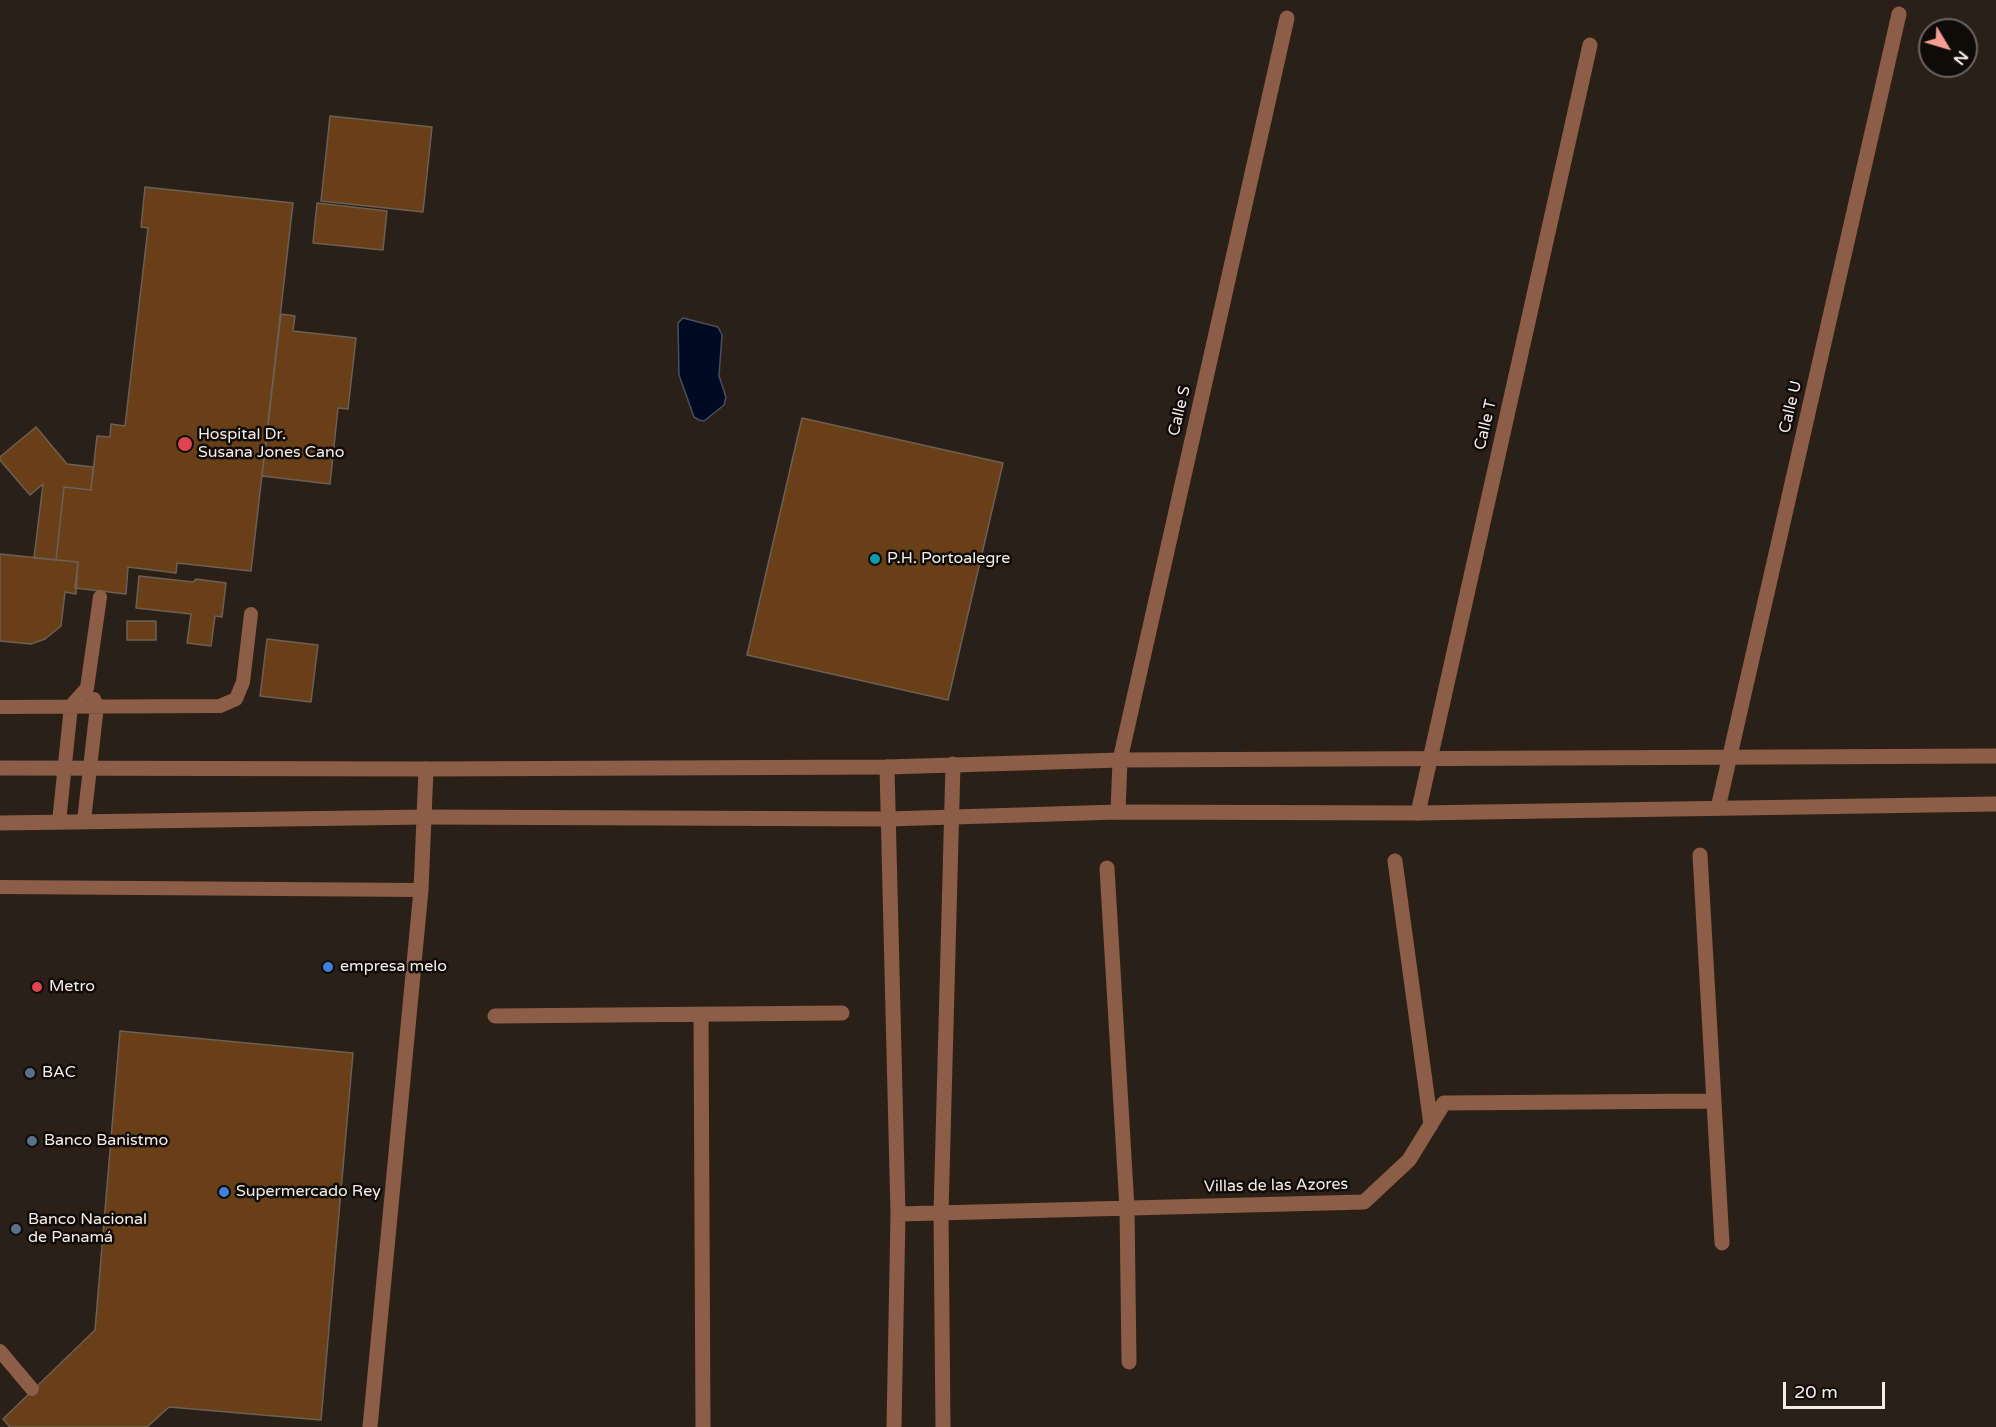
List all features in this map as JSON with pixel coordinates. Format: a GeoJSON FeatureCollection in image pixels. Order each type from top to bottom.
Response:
{"type":"FeatureCollection","features":[{"type":"Feature","properties":{"kind":"street","name":"Calle U"},"geometry":{"type":"LineString","coordinates":[[1719,808],[1899,14]]}},
{"type":"Feature","properties":{"kind":"street","name":"Calle S"},"geometry":{"type":"LineString","coordinates":[[1118,812],[1120,760],[1287,18]]}},
{"type":"Feature","properties":{"kind":"street","name":"Calle T"},"geometry":{"type":"LineString","coordinates":[[1418,813],[1590,45]]}},
{"type":"Feature","properties":{"kind":"street"},"geometry":{"type":"LineString","coordinates":[[0,768],[887,767],[1120,760],[1996,756]]}},
{"type":"Feature","properties":{"kind":"street"},"geometry":{"type":"LineString","coordinates":[[943,1427],[941,1213],[953,764]]}},
{"type":"Feature","properties":{"kind":"street"},"geometry":{"type":"LineString","coordinates":[[887,767],[898,1214],[894,1427]]}},
{"type":"Feature","properties":{"kind":"street"},"geometry":{"type":"LineString","coordinates":[[370,1427],[421,890],[426,769]]}},
{"type":"Feature","properties":{"kind":"street"},"geometry":{"type":"LineString","coordinates":[[0,823],[425,817],[888,819],[1118,812],[1418,813],[1996,804]]}},
{"type":"Feature","properties":{"kind":"street"},"geometry":{"type":"LineString","coordinates":[[1700,855],[1722,1243]]}},
{"type":"Feature","properties":{"kind":"street"},"geometry":{"type":"LineString","coordinates":[[1395,861],[1431,1125]]}},
{"type":"Feature","properties":{"kind":"street"},"geometry":{"type":"LineString","coordinates":[[1107,868],[1127,1208],[1130,1362]]}},
{"type":"Feature","properties":{"kind":"street"},"geometry":{"type":"LineString","coordinates":[[495,1016],[842,1013]]}},
{"type":"Feature","properties":{"kind":"street"},"geometry":{"type":"LineString","coordinates":[[701,1014],[703,1427]]}},
{"type":"Feature","properties":{"kind":"street","name":"Villas de las Azores"},"geometry":{"type":"LineString","coordinates":[[898,1214],[1364,1202],[1409,1160],[1444,1103],[1714,1101]]}},
{"type":"Feature","properties":{"kind":"lane"},"geometry":{"type":"LineString","coordinates":[[59,822],[71,705],[87,688],[100,597]]}},
{"type":"Feature","properties":{"kind":"lane"},"geometry":{"type":"LineString","coordinates":[[0,706],[220,706],[236,699],[243,682],[251,614]]}},
{"type":"Feature","properties":{"kind":"lane"},"geometry":{"type":"LineString","coordinates":[[84,821],[98,706],[87,688]]}},
{"type":"Feature","properties":{"kind":"lane"},"geometry":{"type":"LineString","coordinates":[[0,887],[421,890]]}},
{"type":"Feature","properties":{"kind":"lane"},"geometry":{"type":"LineString","coordinates":[[0,1351],[32,1389]]}},
{"type":"Feature","properties":{"kind":"water"},"geometry":{"type":"Polygon","coordinates":[[[683,318],[718,327],[722,335],[719,376],[726,397],[724,405],[704,421],[694,417],[679,375],[678,323],[683,318]]]}},
{"type":"Feature","properties":{"kind":"building"},"geometry":{"type":"Polygon","coordinates":[[[330,116],[432,127],[423,212],[321,201],[330,116]]]}},
{"type":"Feature","properties":{"kind":"building"},"geometry":{"type":"Polygon","coordinates":[[[145,187],[293,203],[251,571],[177,563],[176,573],[128,567],[126,594],[75,588],[78,562],[56,560],[64,487],[91,490],[97,436],[110,437],[111,424],[125,426],[148,228],[141,227],[145,187]]]}},
{"type":"Feature","properties":{"kind":"building"},"geometry":{"type":"Polygon","coordinates":[[[317,203],[387,211],[383,250],[313,243],[317,203]]]}},
{"type":"Feature","properties":{"kind":"building"},"geometry":{"type":"Polygon","coordinates":[[[281,314],[295,316],[293,331],[356,338],[348,409],[338,408],[330,484],[262,476],[281,314]]]}},
{"type":"Feature","properties":{"kind":"building","name":"P.H. Portoalegre"},"geometry":{"type":"Polygon","coordinates":[[[802,418],[1003,463],[948,700],[747,655],[802,418]]]}},
{"type":"Feature","properties":{"kind":"building"},"geometry":{"type":"Polygon","coordinates":[[[36,427],[67,464],[93,467],[91,490],[64,487],[56,560],[34,558],[43,484],[30,495],[0,460],[0,457],[36,427]]]}},
{"type":"Feature","properties":{"kind":"building"},"geometry":{"type":"Polygon","coordinates":[[[0,554],[78,562],[76,594],[65,592],[61,626],[45,639],[31,644],[0,641],[0,554]]]}},
{"type":"Feature","properties":{"kind":"building"},"geometry":{"type":"Polygon","coordinates":[[[139,576],[226,583],[222,617],[215,616],[211,646],[187,643],[191,614],[136,608],[139,576]]]}},
{"type":"Feature","properties":{"kind":"building"},"geometry":{"type":"Polygon","coordinates":[[[127,621],[156,621],[156,640],[127,640],[127,621]]]}},
{"type":"Feature","properties":{"kind":"building"},"geometry":{"type":"Polygon","coordinates":[[[267,639],[318,645],[311,702],[260,696],[267,639]]]}},
{"type":"Feature","properties":{"kind":"building","name":"Supermercado Rey"},"geometry":{"type":"Polygon","coordinates":[[[120,1031],[353,1053],[321,1420],[169,1407],[147,1427],[10,1427],[3,1419],[95,1330],[120,1031]]]}},
{"type":"Feature","properties":{"kind":"place","name":"Hospital Dr. Susana Jones Cano"},"geometry":{"type":"Point","coordinates":[185,444]}},
{"type":"Feature","properties":{"kind":"place","name":"P.H. Portoalegre"},"geometry":{"type":"Point","coordinates":[875,559]}},
{"type":"Feature","properties":{"kind":"place","name":"empresa melo"},"geometry":{"type":"Point","coordinates":[328,967]}},
{"type":"Feature","properties":{"kind":"place","name":"Metro"},"geometry":{"type":"Point","coordinates":[37,987]}},
{"type":"Feature","properties":{"kind":"place","name":"BAC"},"geometry":{"type":"Point","coordinates":[30,1073]}},
{"type":"Feature","properties":{"kind":"place","name":"Banco Banistmo"},"geometry":{"type":"Point","coordinates":[32,1141]}},
{"type":"Feature","properties":{"kind":"place","name":"Supermercado Rey"},"geometry":{"type":"Point","coordinates":[224,1192]}},
{"type":"Feature","properties":{"kind":"place","name":"Banco Nacional de Panamá"},"geometry":{"type":"Point","coordinates":[16,1229]}}]}
